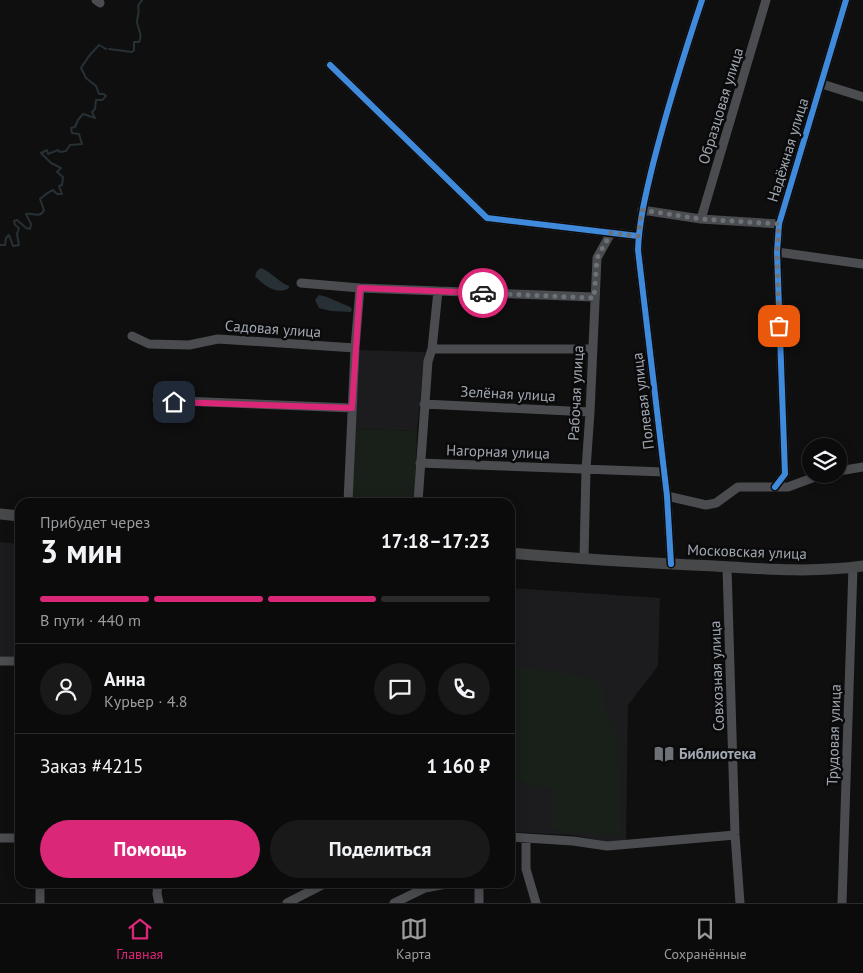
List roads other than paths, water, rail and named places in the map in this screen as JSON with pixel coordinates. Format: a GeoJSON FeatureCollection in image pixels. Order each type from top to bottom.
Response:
{"type":"FeatureCollection","features":[{"type":"Feature","properties":{"kind":"main road"},"geometry":{"type":"LineString","coordinates":[[0,514],[15,516]]}},
{"type":"Feature","properties":{"kind":"main road","name":"Московская улица"},"geometry":{"type":"LineString","coordinates":[[515,553],[727,567],[810,570],[858,567]]}},
{"type":"Feature","properties":{"kind":"street","name":"Полевая улица"},"geometry":{"type":"LineString","coordinates":[[671,564],[667,496],[638,250],[638,236],[642,210],[662,132],[702,0]]}},
{"type":"Feature","properties":{"kind":"street","name":"Образцовая улица"},"geometry":{"type":"LineString","coordinates":[[701,219],[766,0]]}},
{"type":"Feature","properties":{"kind":"street","name":"Надёжная улица"},"geometry":{"type":"LineString","coordinates":[[775,487],[785,474],[777,252],[779,224],[846,0]]}},
{"type":"Feature","properties":{"kind":"street"},"geometry":{"type":"LineString","coordinates":[[330,66],[487,218],[638,236]]}},
{"type":"Feature","properties":{"kind":"street"},"geometry":{"type":"LineString","coordinates":[[822,84],[863,97]]}},
{"type":"Feature","properties":{"kind":"street"},"geometry":{"type":"LineString","coordinates":[[642,210],[701,219],[779,224]]}},
{"type":"Feature","properties":{"kind":"street","name":"Рабочая улица"},"geometry":{"type":"LineString","coordinates":[[584,558],[586,469],[597,258],[611,233]]}},
{"type":"Feature","properties":{"kind":"street"},"geometry":{"type":"LineString","coordinates":[[777,252],[863,264]]}},
{"type":"Feature","properties":{"kind":"street"},"geometry":{"type":"LineString","coordinates":[[301,283],[360,288],[594,298]]}},
{"type":"Feature","properties":{"kind":"street"},"geometry":{"type":"LineString","coordinates":[[348,498],[355,348],[360,288]]}},
{"type":"Feature","properties":{"kind":"street"},"geometry":{"type":"LineString","coordinates":[[418,498],[428,361],[432,348],[438,291]]}},
{"type":"Feature","properties":{"kind":"street","name":"Садовая улица"},"geometry":{"type":"LineString","coordinates":[[132,336],[149,344],[189,345],[218,339],[355,348]]}},
{"type":"Feature","properties":{"kind":"street"},"geometry":{"type":"LineString","coordinates":[[432,348],[592,348]]}},
{"type":"Feature","properties":{"kind":"street"},"geometry":{"type":"LineString","coordinates":[[157,400],[352,408]]}},
{"type":"Feature","properties":{"kind":"street","name":"Зелёная улица"},"geometry":{"type":"LineString","coordinates":[[424,404],[590,412]]}},
{"type":"Feature","properties":{"kind":"street","name":"Нагорная улица"},"geometry":{"type":"LineString","coordinates":[[420,463],[664,472]]}},
{"type":"Feature","properties":{"kind":"street"},"geometry":{"type":"LineString","coordinates":[[847,470],[863,467]]}},
{"type":"Feature","properties":{"kind":"street"},"geometry":{"type":"LineString","coordinates":[[667,496],[706,505],[716,503],[738,487],[788,487],[802,482]]}},
{"type":"Feature","properties":{"kind":"street","name":"Совхозная улица"},"geometry":{"type":"LineString","coordinates":[[727,567],[735,835],[740,903]]}},
{"type":"Feature","properties":{"kind":"street","name":"Трудовая улица"},"geometry":{"type":"LineString","coordinates":[[842,903],[858,567]]}},
{"type":"Feature","properties":{"kind":"street"},"geometry":{"type":"LineString","coordinates":[[0,661],[15,661]]}},
{"type":"Feature","properties":{"kind":"street"},"geometry":{"type":"LineString","coordinates":[[515,837],[573,841],[608,846],[735,835]]}},
{"type":"Feature","properties":{"kind":"street"},"geometry":{"type":"LineString","coordinates":[[0,838],[15,838]]}},
{"type":"Feature","properties":{"kind":"street"},"geometry":{"type":"LineString","coordinates":[[526,838],[526,869],[536,903]]}},
{"type":"Feature","properties":{"kind":"street"},"geometry":{"type":"LineString","coordinates":[[40,888],[40,903]]}},
{"type":"Feature","properties":{"kind":"street"},"geometry":{"type":"LineString","coordinates":[[158,888],[159,903]]}},
{"type":"Feature","properties":{"kind":"street"},"geometry":{"type":"LineString","coordinates":[[286,903],[316,888]]}},
{"type":"Feature","properties":{"kind":"street"},"geometry":{"type":"LineString","coordinates":[[394,903],[425,888]]}},
{"type":"Feature","properties":{"kind":"street"},"geometry":{"type":"LineString","coordinates":[[479,888],[479,903]]}},
{"type":"Feature","properties":{"kind":"waterway"},"geometry":{"type":"LineString","coordinates":[[109,49],[132,52],[134,50],[134,42],[139,42],[141,37],[137,22],[138,6],[142,0]]}},
{"type":"Feature","properties":{"kind":"waterway"},"geometry":{"type":"LineString","coordinates":[[0,245],[5,245],[6,238],[9,235],[13,246],[19,245],[17,234],[19,228],[15,225],[14,221],[17,220],[30,229],[31,224],[26,214],[38,215],[42,213],[44,210],[40,199],[51,191],[62,194],[59,186],[62,185],[63,177],[57,172],[61,168],[51,163],[41,153],[47,150],[48,154],[58,150],[60,152],[66,151],[70,145],[82,144],[79,134],[72,133],[71,128],[75,127],[83,114],[95,118],[92,112],[95,109],[96,100],[102,100],[106,96],[99,94],[96,86],[86,78],[81,68],[99,45],[106,49]]}},
{"type":"Feature","properties":{"kind":"place","name":"Библиотека"},"geometry":{"type":"Point","coordinates":[664,754]}}]}
